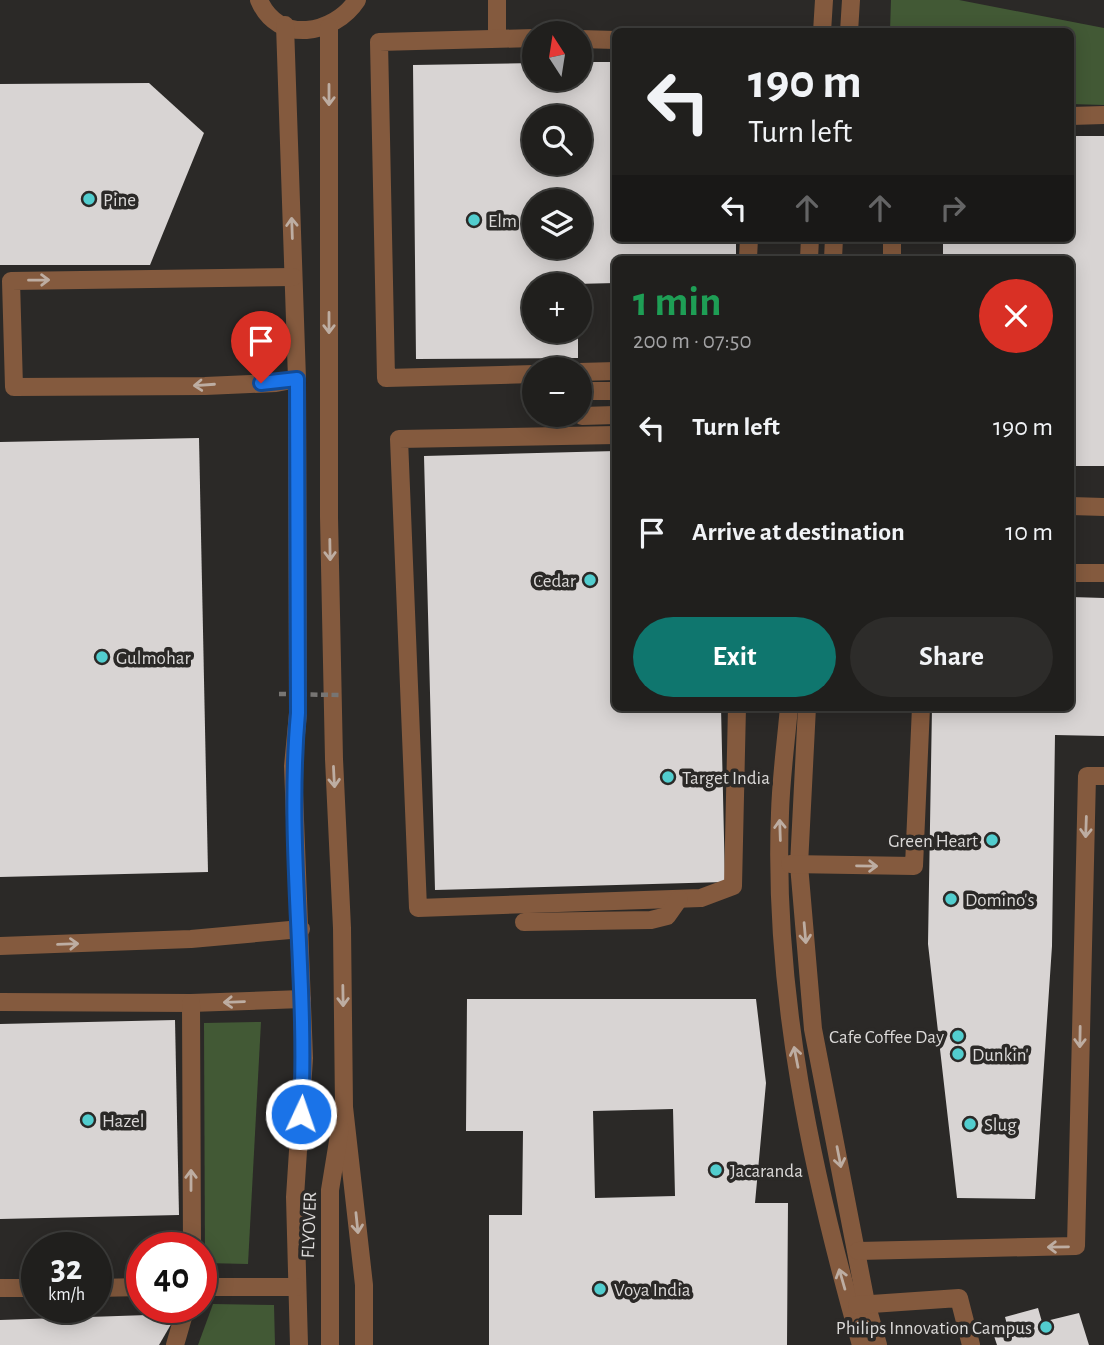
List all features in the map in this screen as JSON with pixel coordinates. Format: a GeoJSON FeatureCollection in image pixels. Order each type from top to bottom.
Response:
{"type":"FeatureCollection","features":[{"type":"Feature","properties":{"kind":"street"},"geometry":{"type":"LineString","coordinates":[[259,0],[274,20],[310,31],[329,27],[345,16],[357,0]]}},
{"type":"Feature","properties":{"kind":"street"},"geometry":{"type":"LineString","coordinates":[[496,0],[497,37]]}},
{"type":"Feature","properties":{"kind":"street"},"geometry":{"type":"LineString","coordinates":[[822,28],[824,0]]}},
{"type":"Feature","properties":{"kind":"street"},"geometry":{"type":"LineString","coordinates":[[849,28],[851,0]]}},
{"type":"Feature","properties":{"kind":"street"},"geometry":{"type":"LineString","coordinates":[[285,25],[297,379],[298,713],[293,766],[304,1058],[295,1197],[299,1345]]}},
{"type":"Feature","properties":{"kind":"street"},"geometry":{"type":"LineString","coordinates":[[329,27],[329,531],[334,760],[342,928],[344,1107],[364,1285],[364,1345]]}},
{"type":"Feature","properties":{"kind":"street"},"geometry":{"type":"LineString","coordinates":[[522,38],[379,42],[386,378],[522,374]]}},
{"type":"Feature","properties":{"kind":"street"},"geometry":{"type":"LineString","coordinates":[[592,39],[612,40]]}},
{"type":"Feature","properties":{"kind":"street"},"geometry":{"type":"LineString","coordinates":[[1074,116],[1104,115]]}},
{"type":"Feature","properties":{"kind":"street"},"geometry":{"type":"LineString","coordinates":[[293,276],[6,281],[7,388],[205,386],[297,379]]}},
{"type":"Feature","properties":{"kind":"street"},"geometry":{"type":"LineString","coordinates":[[592,378],[612,372]]}},
{"type":"Feature","properties":{"kind":"street"},"geometry":{"type":"LineString","coordinates":[[592,385],[612,390]]}},
{"type":"Feature","properties":{"kind":"street"},"geometry":{"type":"LineString","coordinates":[[592,416],[612,415]]}},
{"type":"Feature","properties":{"kind":"street"},"geometry":{"type":"LineString","coordinates":[[612,435],[399,439],[418,908],[701,898],[733,886],[737,711]]}},
{"type":"Feature","properties":{"kind":"street"},"geometry":{"type":"LineString","coordinates":[[1074,506],[1104,507]]}},
{"type":"Feature","properties":{"kind":"street"},"geometry":{"type":"LineString","coordinates":[[1074,573],[1104,573]]}},
{"type":"Feature","properties":{"kind":"street"},"geometry":{"type":"LineString","coordinates":[[789,711],[779,814],[790,864],[813,1029],[858,1251],[861,1345]]}},
{"type":"Feature","properties":{"kind":"street"},"geometry":{"type":"LineString","coordinates":[[807,711],[783,939],[794,1044],[823,1199],[858,1305],[878,1345]]}},
{"type":"Feature","properties":{"kind":"street"},"geometry":{"type":"LineString","coordinates":[[790,864],[914,866],[921,711]]}},
{"type":"Feature","properties":{"kind":"street"},"geometry":{"type":"LineString","coordinates":[[858,1251],[1076,1246],[1087,776],[1104,776]]}},
{"type":"Feature","properties":{"kind":"street"},"geometry":{"type":"LineString","coordinates":[[524,922],[652,920],[667,916],[680,899]]}},
{"type":"Feature","properties":{"kind":"street"},"geometry":{"type":"LineString","coordinates":[[0,946],[191,939],[301,929]]}},
{"type":"Feature","properties":{"kind":"street"},"geometry":{"type":"LineString","coordinates":[[0,1002],[191,1003],[302,999]]}},
{"type":"Feature","properties":{"kind":"street"},"geometry":{"type":"LineString","coordinates":[[191,1003],[192,1232]]}},
{"type":"Feature","properties":{"kind":"street","name":"FLYOVER"},"geometry":{"type":"LineString","coordinates":[[330,1345],[330,1191],[344,1107]]}},
{"type":"Feature","properties":{"kind":"street"},"geometry":{"type":"LineString","coordinates":[[217,1287],[297,1287]]}},
{"type":"Feature","properties":{"kind":"street"},"geometry":{"type":"LineString","coordinates":[[0,1288],[21,1288]]}},
{"type":"Feature","properties":{"kind":"street"},"geometry":{"type":"LineString","coordinates":[[858,1305],[959,1298],[971,1345]]}},
{"type":"Feature","properties":{"kind":"street"},"geometry":{"type":"LineString","coordinates":[[175,1345],[181,1323]]}},
{"type":"Feature","properties":{"kind":"path"},"geometry":{"type":"LineString","coordinates":[[279,694],[339,695]]}},
{"type":"Feature","properties":{"kind":"green space"},"geometry":{"type":"Polygon","coordinates":[[[891,0],[959,0],[1104,28],[1104,105],[1074,104],[1074,28],[890,28],[891,0]]]}},
{"type":"Feature","properties":{"kind":"green space"},"geometry":{"type":"Polygon","coordinates":[[[261,1022],[248,1264],[217,1263],[217,1232],[205,1232],[204,1023],[261,1022]]]}},
{"type":"Feature","properties":{"kind":"green space"},"geometry":{"type":"Polygon","coordinates":[[[217,1304],[274,1305],[275,1345],[198,1345],[206,1323],[217,1323],[217,1304]]]}},
{"type":"Feature","properties":{"kind":"building","name":"Elm"},"geometry":{"type":"Polygon","coordinates":[[[592,62],[612,62],[612,242],[736,242],[736,256],[612,256],[612,283],[592,284],[592,273],[522,273],[522,343],[578,343],[578,357],[416,359],[413,65],[522,63],[522,91],[592,91],[592,62]]]}},
{"type":"Feature","properties":{"kind":"building","name":"Pine"},"geometry":{"type":"Polygon","coordinates":[[[149,83],[204,133],[150,265],[0,265],[0,84],[149,83]]]}},
{"type":"Feature","properties":{"kind":"building"},"geometry":{"type":"Polygon","coordinates":[[[1074,136],[1104,136],[1104,466],[1074,466],[1074,256],[943,256],[943,242],[1074,242],[1074,136]]]}},
{"type":"Feature","properties":{"kind":"building","name":"Gulmohar"},"geometry":{"type":"Polygon","coordinates":[[[199,438],[208,872],[0,877],[0,442],[199,438]]]}},
{"type":"Feature","properties":{"kind":"building"},"geometry":{"type":"Polygon","coordinates":[[[612,451],[612,711],[721,711],[725,882],[435,890],[424,456],[612,451]]]}},
{"type":"Feature","properties":{"kind":"building"},"geometry":{"type":"Polygon","coordinates":[[[1074,597],[1104,598],[1104,736],[1055,735],[1052,946],[1035,1199],[957,1198],[928,944],[932,711],[1074,711],[1074,597]]]}},
{"type":"Feature","properties":{"kind":"building","name":"Jacaranda"},"geometry":{"type":"Polygon","coordinates":[[[467,999],[756,999],[766,1083],[755,1203],[788,1203],[787,1345],[489,1345],[489,1215],[522,1215],[523,1131],[466,1131],[467,999]],[[673,1109],[593,1111],[595,1198],[675,1196],[673,1109]]]}},
{"type":"Feature","properties":{"kind":"building","name":"Hazel"},"geometry":{"type":"Polygon","coordinates":[[[175,1020],[179,1215],[0,1219],[0,1024],[175,1020]]]}},
{"type":"Feature","properties":{"kind":"building","name":"Philips Innovation Campus"},"geometry":{"type":"Polygon","coordinates":[[[1038,1308],[1042,1322],[1079,1313],[1089,1345],[997,1345],[994,1336],[1009,1332],[1005,1317],[1038,1308]]]}},
{"type":"Feature","properties":{"kind":"building"},"geometry":{"type":"Polygon","coordinates":[[[112,1316],[126,1316],[126,1323],[172,1323],[159,1345],[0,1345],[0,1320],[21,1319],[21,1323],[112,1323],[112,1316]]]}},
{"type":"Feature","properties":{"kind":"place","name":"Pine"},"geometry":{"type":"Point","coordinates":[89,199]}},
{"type":"Feature","properties":{"kind":"place","name":"Elm"},"geometry":{"type":"Point","coordinates":[474,220]}},
{"type":"Feature","properties":{"kind":"place","name":"Cedar"},"geometry":{"type":"Point","coordinates":[590,580]}},
{"type":"Feature","properties":{"kind":"place","name":"Gulmohar"},"geometry":{"type":"Point","coordinates":[102,657]}},
{"type":"Feature","properties":{"kind":"place","name":"Target India"},"geometry":{"type":"Point","coordinates":[668,777]}},
{"type":"Feature","properties":{"kind":"place","name":"Green Heart"},"geometry":{"type":"Point","coordinates":[992,840]}},
{"type":"Feature","properties":{"kind":"place","name":"Domino's"},"geometry":{"type":"Point","coordinates":[951,899]}},
{"type":"Feature","properties":{"kind":"place","name":"Cafe Coffee Day"},"geometry":{"type":"Point","coordinates":[958,1036]}},
{"type":"Feature","properties":{"kind":"place","name":"Dunkin'"},"geometry":{"type":"Point","coordinates":[958,1054]}},
{"type":"Feature","properties":{"kind":"place","name":"Hazel"},"geometry":{"type":"Point","coordinates":[88,1120]}},
{"type":"Feature","properties":{"kind":"place","name":"Slug"},"geometry":{"type":"Point","coordinates":[970,1124]}},
{"type":"Feature","properties":{"kind":"place","name":"Jacaranda"},"geometry":{"type":"Point","coordinates":[716,1170]}},
{"type":"Feature","properties":{"kind":"place","name":"Voya India"},"geometry":{"type":"Point","coordinates":[600,1289]}},
{"type":"Feature","properties":{"kind":"place","name":"Philips Innovation Campus"},"geometry":{"type":"Point","coordinates":[1046,1327]}},
{"type":"Feature","properties":{"kind":"route"},"geometry":{"type":"LineString","coordinates":[[261,383],[297,379],[298,713],[293,766],[304,1058],[301,1114]]}}]}
